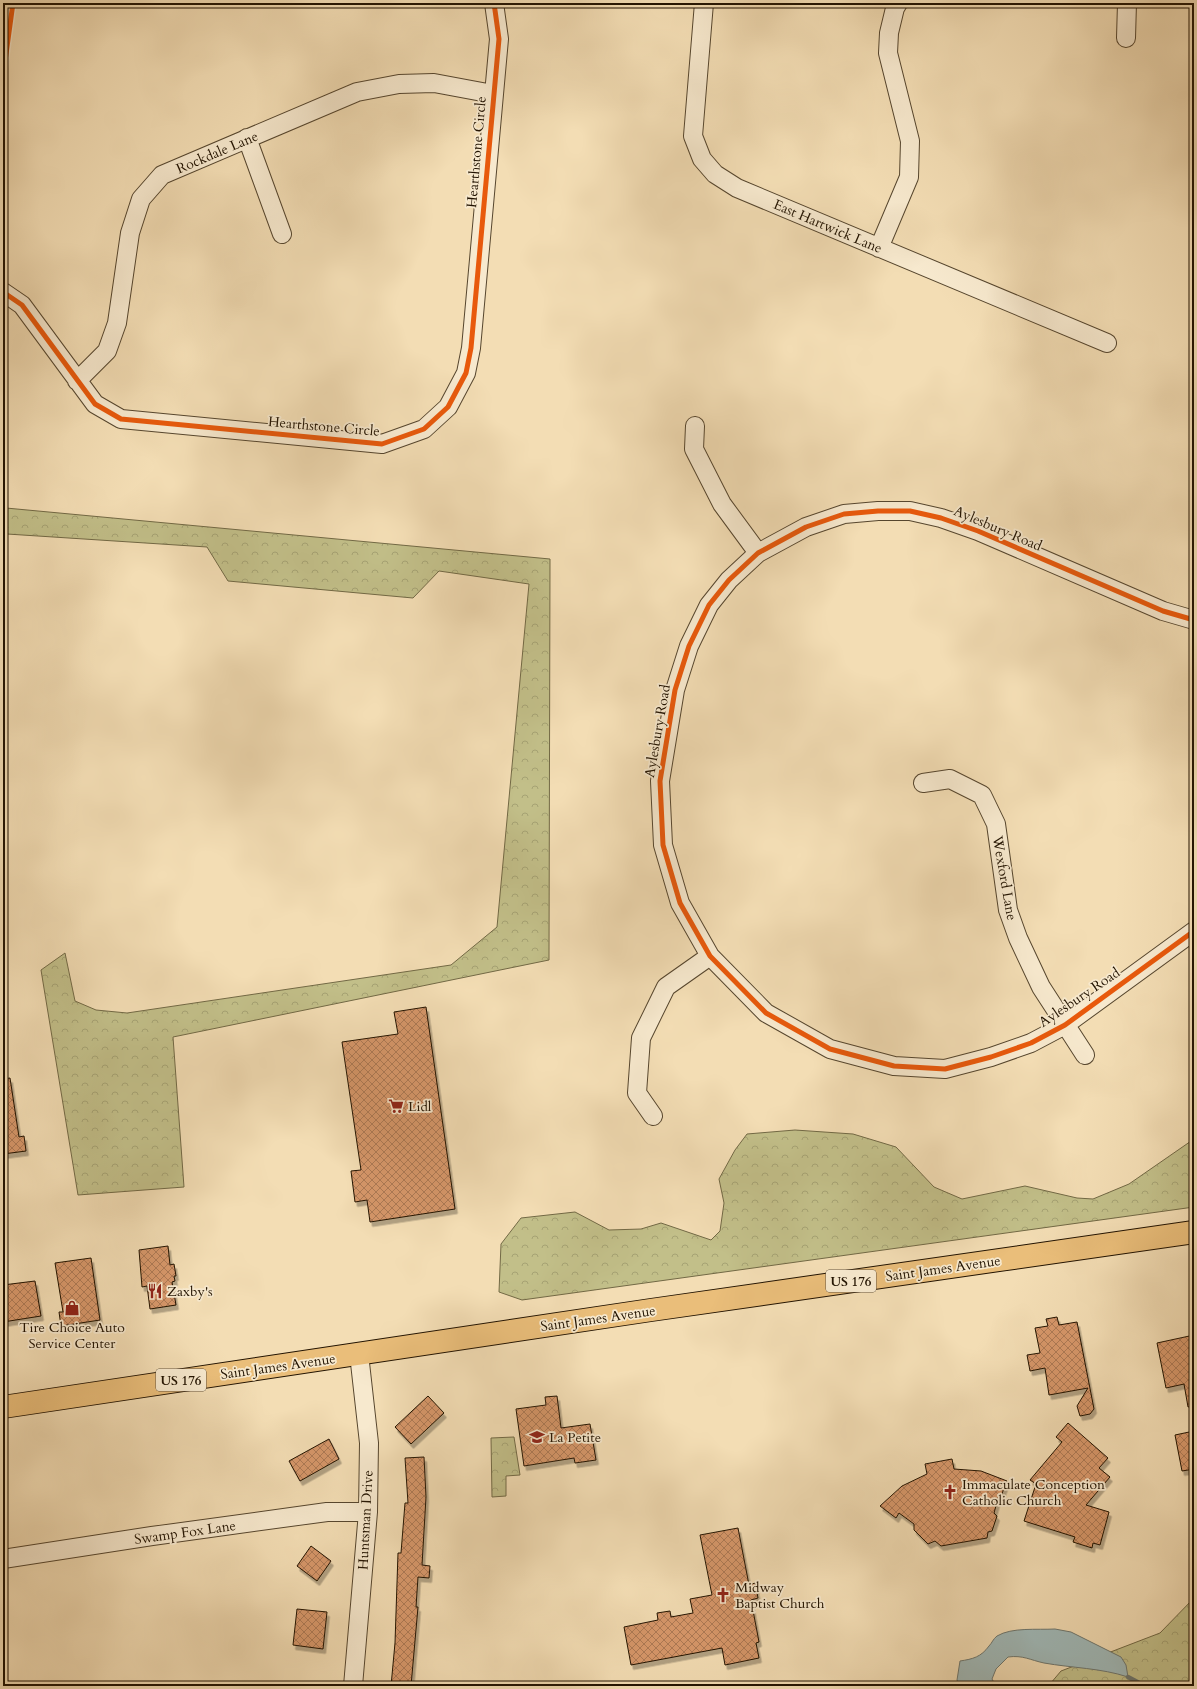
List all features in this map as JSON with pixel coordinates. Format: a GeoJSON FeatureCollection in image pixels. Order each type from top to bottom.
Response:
{"type":"FeatureCollection","features":[{"type":"Feature","properties":{"kind":"main road","name":"Saint James Avenue"},"geometry":{"type":"LineString","coordinates":[[3,1407],[1194,1232]]}},
{"type":"Feature","properties":{"kind":"street","name":"Hearthstone Circle"},"geometry":{"type":"LineString","coordinates":[[3,292],[22,305],[95,404],[121,419],[382,444],[424,429],[448,407],[466,373],[470,348],[493,94],[500,39],[494,3]]}},
{"type":"Feature","properties":{"kind":"street","name":"East Hartwick Lane"},"geometry":{"type":"LineString","coordinates":[[704,3],[693,136],[702,159],[715,174],[737,188],[1107,343]]}},
{"type":"Feature","properties":{"kind":"street"},"geometry":{"type":"LineString","coordinates":[[879,248],[909,177],[910,141],[888,53],[889,33],[894,8],[898,3]]}},
{"type":"Feature","properties":{"kind":"street"},"geometry":{"type":"LineString","coordinates":[[1126,38],[1127,3]]}},
{"type":"Feature","properties":{"kind":"street","name":"Rockdale Lane"},"geometry":{"type":"LineString","coordinates":[[77,381],[108,351],[117,323],[130,233],[141,199],[162,175],[357,92],[399,84],[434,83],[493,94]]}},
{"type":"Feature","properties":{"kind":"street"},"geometry":{"type":"LineString","coordinates":[[247,138],[282,234]]}},
{"type":"Feature","properties":{"kind":"street"},"geometry":{"type":"LineString","coordinates":[[695,426],[694,450],[722,504],[758,553]]}},
{"type":"Feature","properties":{"kind":"street","name":"Aylesbury Road"},"geometry":{"type":"LineString","coordinates":[[1194,620],[1163,611],[978,531],[941,518],[910,511],[844,514],[806,527],[758,553],[729,580],[709,605],[689,646],[674,690],[660,781],[663,845],[680,903],[710,956],[766,1013],[830,1049],[894,1066],[945,1068],[991,1057],[1031,1043],[1065,1025],[1194,932]]}},
{"type":"Feature","properties":{"kind":"street","name":"Wexford Lane"},"geometry":{"type":"LineString","coordinates":[[923,783],[950,779],[982,795],[996,824],[1008,910],[1018,938],[1041,987],[1085,1055]]}},
{"type":"Feature","properties":{"kind":"street"},"geometry":{"type":"LineString","coordinates":[[653,1116],[637,1093],[641,1038],[666,987],[710,956]]}},
{"type":"Feature","properties":{"kind":"street","name":"Huntsman Drive"},"geometry":{"type":"LineString","coordinates":[[353,1686],[368,1512],[368,1443],[359,1354]]}},
{"type":"Feature","properties":{"kind":"street","name":"Swamp Fox Lane"},"geometry":{"type":"LineString","coordinates":[[3,1559],[152,1536],[327,1512],[368,1512]]}},
{"type":"Feature","properties":{"kind":"green space"},"geometry":{"type":"Polygon","coordinates":[[[3,505],[6,508],[550,559],[549,960],[173,1037],[184,1187],[78,1195],[41,970],[65,953],[75,1001],[96,1010],[127,1013],[451,965],[497,927],[529,584],[439,571],[413,598],[228,581],[207,547],[7,534],[3,536],[3,505]]]}},
{"type":"Feature","properties":{"kind":"green space"},"geometry":{"type":"Polygon","coordinates":[[[795,1130],[853,1134],[896,1147],[934,1187],[962,1199],[1025,1186],[1077,1198],[1093,1199],[1129,1184],[1194,1139],[1194,1207],[522,1300],[499,1292],[501,1244],[521,1218],[575,1212],[609,1230],[641,1229],[661,1223],[711,1240],[720,1231],[724,1203],[719,1179],[735,1150],[747,1134],[795,1130]]]}},
{"type":"Feature","properties":{"kind":"green space"},"geometry":{"type":"Polygon","coordinates":[[[514,1437],[520,1475],[506,1476],[506,1496],[492,1497],[491,1438],[514,1437]]]}},
{"type":"Feature","properties":{"kind":"green space"},"geometry":{"type":"Polygon","coordinates":[[[1194,1598],[1194,1686],[1051,1686],[1050,1684],[1061,1671],[1160,1633],[1194,1598]]]}},
{"type":"Feature","properties":{"kind":"water"},"geometry":{"type":"Polygon","coordinates":[[[1055,1629],[1071,1632],[1121,1657],[1126,1665],[1128,1677],[1097,1670],[1044,1663],[1022,1657],[1008,1657],[996,1669],[992,1679],[996,1686],[959,1686],[957,1680],[960,1661],[980,1655],[997,1636],[1017,1630],[1055,1629]]]}},
{"type":"Feature","properties":{"kind":"building","name":"Lidl"},"geometry":{"type":"Polygon","coordinates":[[[426,1007],[455,1209],[370,1222],[367,1200],[355,1202],[351,1171],[361,1170],[342,1042],[398,1034],[394,1012],[426,1007]]]}},
{"type":"Feature","properties":{"kind":"building"},"geometry":{"type":"Polygon","coordinates":[[[10,1078],[19,1137],[24,1136],[26,1151],[3,1154],[3,1079],[10,1078]]]}},
{"type":"Feature","properties":{"kind":"building"},"geometry":{"type":"Polygon","coordinates":[[[168,1246],[170,1265],[174,1264],[176,1276],[174,1276],[175,1281],[172,1282],[176,1305],[150,1309],[147,1286],[142,1287],[139,1250],[168,1246]]]}},
{"type":"Feature","properties":{"kind":"building"},"geometry":{"type":"Polygon","coordinates":[[[91,1258],[100,1320],[61,1326],[59,1312],[63,1312],[55,1263],[91,1258]]]}},
{"type":"Feature","properties":{"kind":"building"},"geometry":{"type":"Polygon","coordinates":[[[35,1281],[41,1316],[3,1322],[3,1285],[35,1281]]]}},
{"type":"Feature","properties":{"kind":"building"},"geometry":{"type":"Polygon","coordinates":[[[1057,1317],[1059,1325],[1077,1322],[1094,1409],[1090,1414],[1080,1416],[1077,1406],[1088,1388],[1049,1395],[1045,1368],[1030,1371],[1027,1355],[1040,1353],[1035,1328],[1048,1326],[1046,1319],[1057,1317]]]}},
{"type":"Feature","properties":{"kind":"building"},"geometry":{"type":"Polygon","coordinates":[[[1194,1335],[1194,1406],[1188,1407],[1184,1384],[1166,1388],[1157,1343],[1194,1335]]]}},
{"type":"Feature","properties":{"kind":"building"},"geometry":{"type":"Polygon","coordinates":[[[428,1396],[444,1413],[411,1444],[395,1427],[428,1396]]]}},
{"type":"Feature","properties":{"kind":"building"},"geometry":{"type":"Polygon","coordinates":[[[557,1396],[561,1428],[590,1424],[596,1460],[575,1463],[574,1458],[524,1466],[516,1409],[546,1405],[545,1397],[557,1396]]]}},
{"type":"Feature","properties":{"kind":"building"},"geometry":{"type":"Polygon","coordinates":[[[1068,1423],[1108,1458],[1099,1468],[1110,1477],[1086,1505],[1109,1512],[1100,1545],[1093,1543],[1092,1548],[1073,1542],[1075,1537],[1024,1521],[1036,1484],[1030,1480],[1062,1442],[1056,1437],[1068,1423]]]}},
{"type":"Feature","properties":{"kind":"building"},"geometry":{"type":"Polygon","coordinates":[[[1194,1431],[1194,1469],[1182,1471],[1175,1435],[1194,1431]]]}},
{"type":"Feature","properties":{"kind":"building"},"geometry":{"type":"Polygon","coordinates":[[[329,1439],[339,1459],[300,1481],[289,1461],[329,1439]]]}},
{"type":"Feature","properties":{"kind":"building"},"geometry":{"type":"Polygon","coordinates":[[[424,1457],[426,1497],[422,1565],[430,1566],[429,1578],[418,1577],[416,1607],[418,1607],[411,1686],[391,1686],[395,1643],[398,1553],[401,1553],[405,1503],[408,1503],[405,1458],[424,1457]]]}},
{"type":"Feature","properties":{"kind":"building"},"geometry":{"type":"Polygon","coordinates":[[[952,1459],[954,1469],[981,1471],[1007,1481],[1001,1496],[999,1495],[994,1513],[997,1516],[992,1531],[988,1532],[987,1538],[941,1546],[935,1541],[928,1544],[914,1530],[914,1524],[899,1513],[896,1518],[880,1506],[902,1486],[927,1474],[925,1464],[952,1459]]]}},
{"type":"Feature","properties":{"kind":"building"},"geometry":{"type":"Polygon","coordinates":[[[738,1528],[749,1585],[755,1583],[758,1598],[751,1600],[759,1642],[756,1643],[759,1658],[725,1665],[722,1648],[631,1665],[624,1627],[658,1620],[657,1613],[670,1611],[671,1617],[693,1613],[690,1599],[712,1595],[700,1535],[738,1528]]]}},
{"type":"Feature","properties":{"kind":"building"},"geometry":{"type":"Polygon","coordinates":[[[311,1546],[331,1561],[317,1581],[297,1566],[311,1546]]]}},
{"type":"Feature","properties":{"kind":"building"},"geometry":{"type":"Polygon","coordinates":[[[297,1609],[327,1612],[323,1649],[293,1645],[297,1609]]]}},
{"type":"Feature","properties":{"kind":"waterway"},"geometry":{"type":"LineString","coordinates":[[1128,1677],[1145,1686]]}},
{"type":"Feature","properties":{"kind":"cycle path"},"geometry":{"type":"LineString","coordinates":[[3,76],[13,3]]}},
{"type":"Feature","properties":{"kind":"cycle path"},"geometry":{"type":"LineString","coordinates":[[3,292],[22,305],[95,404],[121,419],[382,444],[424,429],[448,407],[466,373],[471,348],[499,39],[494,3]]}},
{"type":"Feature","properties":{"kind":"cycle path"},"geometry":{"type":"LineString","coordinates":[[1194,620],[1163,611],[978,531],[941,518],[910,511],[878,511],[844,514],[806,527],[758,553],[729,580],[709,605],[689,646],[675,690],[660,781],[663,845],[680,903],[710,956],[766,1013],[830,1049],[894,1066],[945,1069],[991,1057],[1031,1043],[1065,1025],[1194,931]]}},
{"type":"Feature","properties":{"kind":"place","name":"Lidl"},"geometry":{"type":"Point","coordinates":[396,1106]}},
{"type":"Feature","properties":{"kind":"place","name":"Zaxby's"},"geometry":{"type":"Point","coordinates":[155,1291]}},
{"type":"Feature","properties":{"kind":"place","name":"Tire Choice Auto Service Center"},"geometry":{"type":"Point","coordinates":[72,1308]}},
{"type":"Feature","properties":{"kind":"place","name":"La Petite"},"geometry":{"type":"Point","coordinates":[537,1437]}},
{"type":"Feature","properties":{"kind":"place","name":"Immaculate Conception Catholic Church"},"geometry":{"type":"Point","coordinates":[950,1492]}},
{"type":"Feature","properties":{"kind":"place","name":"Midway Baptist Church"},"geometry":{"type":"Point","coordinates":[723,1595]}}]}
